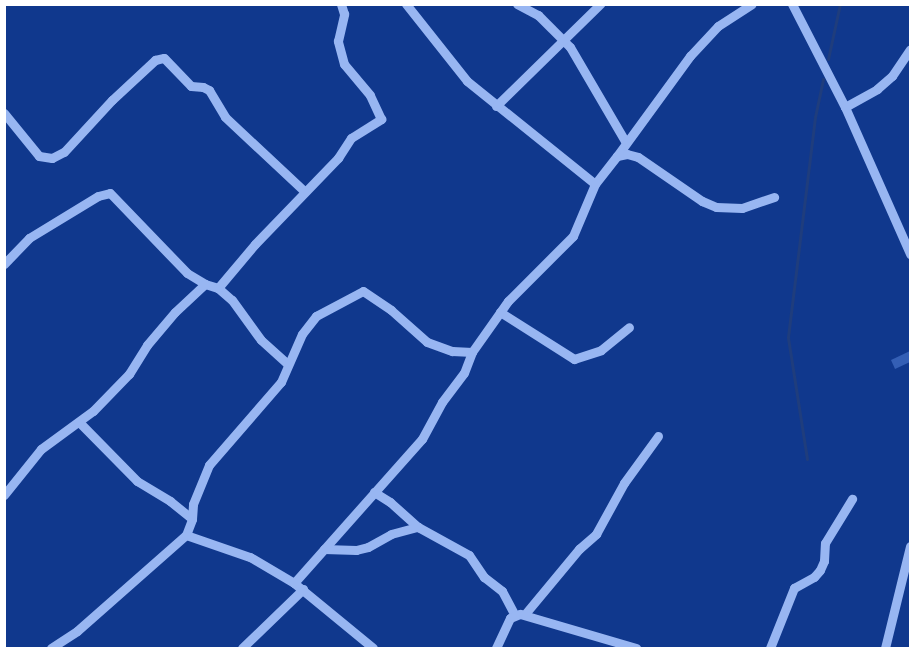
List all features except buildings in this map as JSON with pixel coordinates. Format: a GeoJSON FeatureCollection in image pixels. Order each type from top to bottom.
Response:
{"type":"FeatureCollection","features":[{"type":"Feature","properties":{"kind":"street"},"geometry":{"type":"LineString","coordinates":[[218,288],[304,191],[338,158],[353,135],[381,119],[370,95],[344,64],[338,41],[344,14],[341,4]]}},
{"type":"Feature","properties":{"kind":"street"},"geometry":{"type":"LineString","coordinates":[[406,4],[467,81],[595,184]]}},
{"type":"Feature","properties":{"kind":"street"},"geometry":{"type":"LineString","coordinates":[[517,4],[538,15],[565,41],[626,143]]}},
{"type":"Feature","properties":{"kind":"street"},"geometry":{"type":"LineString","coordinates":[[496,106],[541,60],[565,41],[600,4]]}},
{"type":"Feature","properties":{"kind":"street"},"geometry":{"type":"LineString","coordinates":[[294,582],[422,439],[442,402],[464,373],[472,352],[508,301],[573,237],[595,184],[690,56],[718,27],[752,4]]}},
{"type":"Feature","properties":{"kind":"street"},"geometry":{"type":"LineString","coordinates":[[792,4],[845,107],[910,254]]}},
{"type":"Feature","properties":{"kind":"street"},"geometry":{"type":"LineString","coordinates":[[845,107],[877,89],[892,76],[910,48]]}},
{"type":"Feature","properties":{"kind":"street"},"geometry":{"type":"LineString","coordinates":[[4,113],[39,156],[52,158],[64,152],[112,100],[155,60],[164,58],[191,86],[209,90],[225,117],[304,191]]}},
{"type":"Feature","properties":{"kind":"street"},"geometry":{"type":"LineString","coordinates":[[617,156],[627,154],[638,157],[702,201],[716,207],[742,208],[774,196]]}},
{"type":"Feature","properties":{"kind":"street"},"geometry":{"type":"LineString","coordinates":[[4,264],[29,238],[98,196],[110,193],[187,273],[205,284],[218,288],[232,300],[261,340],[288,364]]}},
{"type":"Feature","properties":{"kind":"street"},"geometry":{"type":"LineString","coordinates":[[4,495],[41,449],[80,422],[129,374],[147,345],[175,312],[205,284]]}},
{"type":"Feature","properties":{"kind":"street"},"geometry":{"type":"LineString","coordinates":[[51,648],[120,594],[186,535],[192,519],[193,504],[209,465],[281,382],[302,334],[316,316],[363,291],[391,310],[427,342],[452,351],[472,352]]}},
{"type":"Feature","properties":{"kind":"street"},"geometry":{"type":"LineString","coordinates":[[500,312],[574,359],[601,350],[628,327]]}},
{"type":"Feature","properties":{"kind":"street"},"geometry":{"type":"LineString","coordinates":[[80,422],[137,481],[170,501],[192,519]]}},
{"type":"Feature","properties":{"kind":"street"},"geometry":{"type":"LineString","coordinates":[[496,648],[510,618],[520,615],[579,549],[596,534],[624,483],[658,436]]}},
{"type":"Feature","properties":{"kind":"street"},"geometry":{"type":"LineString","coordinates":[[374,492],[390,502],[418,527],[469,555],[484,577],[502,591],[520,615],[636,648]]}},
{"type":"Feature","properties":{"kind":"street"},"geometry":{"type":"LineString","coordinates":[[770,648],[794,588],[814,577],[820,570],[825,543],[852,499]]}},
{"type":"Feature","properties":{"kind":"street"},"geometry":{"type":"LineString","coordinates":[[324,549],[356,550],[368,547],[391,534],[418,527]]}},
{"type":"Feature","properties":{"kind":"street"},"geometry":{"type":"LineString","coordinates":[[186,535],[250,557],[294,582],[374,648]]}},
{"type":"Feature","properties":{"kind":"street"},"geometry":{"type":"LineString","coordinates":[[885,648],[910,546]]}},
{"type":"Feature","properties":{"kind":"street"},"geometry":{"type":"LineString","coordinates":[[242,648],[303,589]]}},
{"type":"Feature","properties":{"kind":"waterway"},"geometry":{"type":"LineString","coordinates":[[828,59],[840,4]]}},
{"type":"Feature","properties":{"kind":"waterway"},"geometry":{"type":"LineString","coordinates":[[807,459],[788,337],[815,117],[823,79]]}}]}
